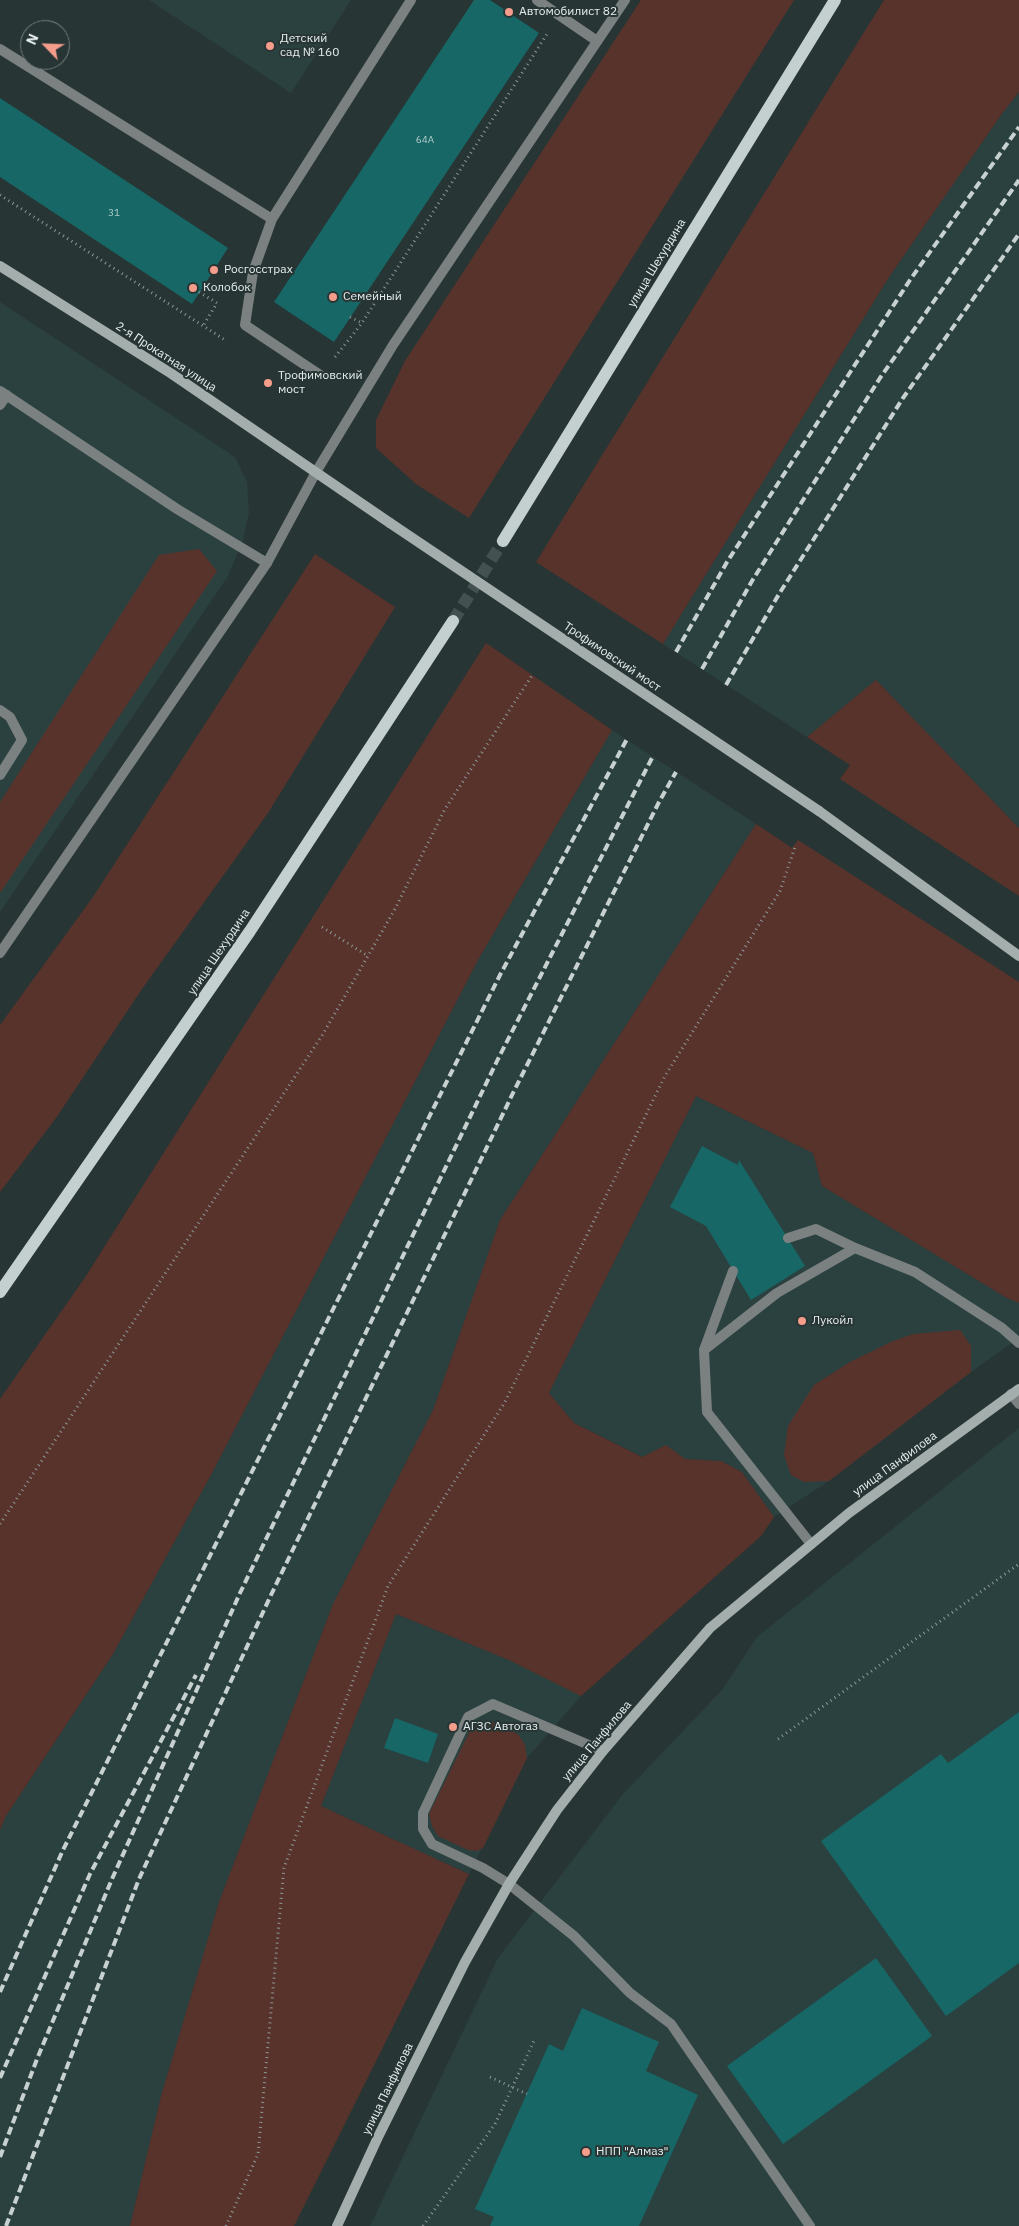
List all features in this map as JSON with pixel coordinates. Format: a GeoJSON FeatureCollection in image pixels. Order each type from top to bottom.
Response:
{"type":"FeatureCollection","features":[{"type":"Feature","properties":{"kind":"main road","name":"улица Шехурдина"},"geometry":{"type":"LineString","coordinates":[[503,541],[835,0]]}},
{"type":"Feature","properties":{"kind":"main road","name":"улица Шехурдина"},"geometry":{"type":"LineString","coordinates":[[0,1292],[250,931],[453,622]]}},
{"type":"Feature","properties":{"kind":"street"},"geometry":{"type":"LineString","coordinates":[[320,375],[245,325],[253,272],[272,219],[411,0]]}},
{"type":"Feature","properties":{"kind":"street"},"geometry":{"type":"LineString","coordinates":[[537,0],[597,42]]}},
{"type":"Feature","properties":{"kind":"street"},"geometry":{"type":"LineString","coordinates":[[0,953],[267,563],[316,472],[393,345],[625,0]]}},
{"type":"Feature","properties":{"kind":"street"},"geometry":{"type":"LineString","coordinates":[[0,49],[272,219]]}},
{"type":"Feature","properties":{"kind":"street","name":"2-я Прокатная улица"},"geometry":{"type":"LineString","coordinates":[[0,266],[172,374],[390,523]]}},
{"type":"Feature","properties":{"kind":"street"},"geometry":{"type":"LineString","coordinates":[[0,405],[3,393],[177,509],[267,563]]}},
{"type":"Feature","properties":{"kind":"street","name":"Трофимовский мост"},"geometry":{"type":"LineString","coordinates":[[390,523],[819,811],[1019,956]]}},
{"type":"Feature","properties":{"kind":"street"},"geometry":{"type":"LineString","coordinates":[[0,710],[10,717],[22,740],[0,775]]}},
{"type":"Feature","properties":{"kind":"street"},"geometry":{"type":"LineString","coordinates":[[788,1238],[816,1229],[855,1248],[915,1272],[1002,1328],[1019,1343]]}},
{"type":"Feature","properties":{"kind":"street"},"geometry":{"type":"LineString","coordinates":[[704,1350],[777,1293],[855,1248]]}},
{"type":"Feature","properties":{"kind":"street"},"geometry":{"type":"LineString","coordinates":[[733,1271],[704,1350],[707,1412],[811,1544]]}},
{"type":"Feature","properties":{"kind":"street"},"geometry":{"type":"LineString","coordinates":[[1015,1392],[1019,1404]]}},
{"type":"Feature","properties":{"kind":"street","name":"улица Панфилова"},"geometry":{"type":"LineString","coordinates":[[337,2226],[379,2135],[465,1962],[509,1884],[557,1810],[603,1751],[710,1628],[849,1513],[1015,1392]]}},
{"type":"Feature","properties":{"kind":"street"},"geometry":{"type":"LineString","coordinates":[[603,1751],[493,1704],[468,1716],[423,1813],[423,1829],[432,1844],[483,1868],[509,1884],[574,1936],[630,1993],[671,2024],[810,2226]]}},
{"type":"Feature","properties":{"kind":"path"},"geometry":{"type":"LineString","coordinates":[[320,375],[362,323],[559,15]]}},
{"type":"Feature","properties":{"kind":"path"},"geometry":{"type":"LineString","coordinates":[[0,195],[227,341]]}},
{"type":"Feature","properties":{"kind":"path"},"geometry":{"type":"LineString","coordinates":[[199,292],[217,303],[203,326]]}},
{"type":"Feature","properties":{"kind":"path"},"geometry":{"type":"LineString","coordinates":[[350,317],[362,323]]}},
{"type":"Feature","properties":{"kind":"path"},"geometry":{"type":"LineString","coordinates":[[0,1524],[323,1034],[395,909],[445,809],[533,674]]}},
{"type":"Feature","properties":{"kind":"path"},"geometry":{"type":"LineString","coordinates":[[226,2226],[258,2154],[284,1868],[388,1586],[505,1402],[664,1076],[780,891],[795,847]]}},
{"type":"Feature","properties":{"kind":"path"},"geometry":{"type":"LineString","coordinates":[[322,927],[368,956]]}},
{"type":"Feature","properties":{"kind":"path"},"geometry":{"type":"LineString","coordinates":[[778,1739],[1019,1564]]}},
{"type":"Feature","properties":{"kind":"path"},"geometry":{"type":"LineString","coordinates":[[423,2226],[495,2124],[534,2041]]}},
{"type":"Feature","properties":{"kind":"path"},"geometry":{"type":"LineString","coordinates":[[490,2077],[527,2094]]}},
{"type":"Feature","properties":{"kind":"shaded area","name":"Детский сад № 160"},"geometry":{"type":"Polygon","coordinates":[[[149,0],[351,0],[291,93],[149,0]]]}},
{"type":"Feature","properties":{"kind":"shaded area"},"geometry":{"type":"Polygon","coordinates":[[[641,0],[794,0],[469,518],[416,484],[376,448],[376,420],[405,361],[641,0]]]}},
{"type":"Feature","properties":{"kind":"shaded area"},"geometry":{"type":"Polygon","coordinates":[[[884,0],[1019,0],[1019,92],[1001,115],[889,277],[663,644],[536,562],[884,0]]]}},
{"type":"Feature","properties":{"kind":"shaded area"},"geometry":{"type":"Polygon","coordinates":[[[1019,92],[1019,828],[876,680],[807,737],[663,644],[889,277],[1001,115],[1019,92]]]}},
{"type":"Feature","properties":{"kind":"shaded area"},"geometry":{"type":"Polygon","coordinates":[[[0,302],[235,457],[247,482],[249,513],[243,540],[228,576],[0,912],[0,302]]]}},
{"type":"Feature","properties":{"kind":"shaded area"},"geometry":{"type":"Polygon","coordinates":[[[199,549],[217,571],[0,893],[0,802],[159,555],[199,549]]]}},
{"type":"Feature","properties":{"kind":"shaded area"},"geometry":{"type":"Polygon","coordinates":[[[315,554],[395,607],[268,813],[142,989],[56,1118],[0,1192],[0,1025],[93,897],[315,554]]]}},
{"type":"Feature","properties":{"kind":"shaded area"},"geometry":{"type":"Polygon","coordinates":[[[486,643],[612,730],[478,960],[212,1473],[113,1654],[6,1816],[0,1830],[0,1399],[84,1279],[486,643]]]}},
{"type":"Feature","properties":{"kind":"shaded area"},"geometry":{"type":"Polygon","coordinates":[[[876,680],[1019,828],[1019,896],[840,779],[850,765],[807,737],[876,680]]]}},
{"type":"Feature","properties":{"kind":"shaded area"},"geometry":{"type":"Polygon","coordinates":[[[612,730],[756,824],[500,1220],[433,1410],[333,1604],[219,1902],[161,2096],[130,2226],[0,2226],[0,1830],[6,1816],[113,1654],[212,1473],[478,960],[612,730]]]}},
{"type":"Feature","properties":{"kind":"shaded area"},"geometry":{"type":"Polygon","coordinates":[[[756,824],[792,848],[798,840],[1019,982],[1019,1303],[1007,1298],[822,1186],[813,1153],[696,1096],[549,1393],[574,1423],[642,1457],[666,1445],[685,1459],[721,1461],[742,1472],[774,1517],[761,1536],[581,1696],[509,1660],[396,1614],[321,1806],[469,1874],[294,2226],[130,2226],[161,2096],[219,1902],[333,1604],[433,1410],[500,1220],[756,824]]]}},
{"type":"Feature","properties":{"kind":"shaded area","name":"Лукойл"},"geometry":{"type":"Polygon","coordinates":[[[696,1096],[813,1153],[822,1186],[1007,1298],[1019,1303],[1019,1338],[971,1372],[829,1481],[774,1517],[742,1472],[721,1461],[685,1459],[666,1445],[643,1457],[574,1423],[549,1393],[696,1096]]]}},
{"type":"Feature","properties":{"kind":"shaded area"},"geometry":{"type":"Polygon","coordinates":[[[960,1330],[971,1346],[971,1372],[829,1481],[804,1482],[791,1475],[784,1455],[788,1426],[814,1385],[850,1362],[891,1342],[913,1334],[960,1330]]]}},
{"type":"Feature","properties":{"kind":"shaded area"},"geometry":{"type":"Polygon","coordinates":[[[1019,1428],[1019,2226],[370,2226],[498,1958],[623,1794],[722,1690],[757,1637],[1019,1428]]]}},
{"type":"Feature","properties":{"kind":"shaded area","name":"АГЗС Автогаз"},"geometry":{"type":"Polygon","coordinates":[[[396,1614],[509,1660],[581,1696],[527,1758],[469,1874],[321,1806],[396,1614]]]}},
{"type":"Feature","properties":{"kind":"shaded area"},"geometry":{"type":"Polygon","coordinates":[[[490,1721],[518,1734],[525,1745],[527,1758],[483,1848],[477,1851],[468,1850],[438,1836],[432,1826],[429,1814],[471,1729],[480,1723],[490,1721]]]}},
{"type":"Feature","properties":{"kind":"building"},"geometry":{"type":"Polygon","coordinates":[[[474,0],[490,0],[539,33],[334,342],[274,302],[474,0]]]}},
{"type":"Feature","properties":{"kind":"building"},"geometry":{"type":"Polygon","coordinates":[[[0,98],[228,248],[192,304],[0,177],[0,98]]]}},
{"type":"Feature","properties":{"kind":"building"},"geometry":{"type":"Polygon","coordinates":[[[702,1146],[738,1165],[739,1160],[805,1266],[751,1300],[706,1226],[670,1207],[702,1146]]]}},
{"type":"Feature","properties":{"kind":"building"},"geometry":{"type":"Polygon","coordinates":[[[1019,1712],[1019,1963],[946,2016],[821,1841],[941,1754],[948,1763],[1019,1712]]]}},
{"type":"Feature","properties":{"kind":"building"},"geometry":{"type":"Polygon","coordinates":[[[395,1718],[438,1734],[428,1763],[384,1748],[395,1718]]]}},
{"type":"Feature","properties":{"kind":"building"},"geometry":{"type":"Polygon","coordinates":[[[876,1958],[932,2036],[783,2144],[727,2066],[876,1958]]]}},
{"type":"Feature","properties":{"kind":"building","name":"НПП \"Алмаз\""},"geometry":{"type":"Polygon","coordinates":[[[582,2008],[659,2042],[646,2071],[698,2095],[639,2226],[490,2226],[494,2217],[475,2209],[549,2044],[563,2051],[582,2008]]]}},
{"type":"Feature","properties":{"kind":"tunnel"},"geometry":{"type":"LineString","coordinates":[[453,621],[503,541]]}},
{"type":"Feature","properties":{"kind":"railway"},"geometry":{"type":"LineString","coordinates":[[676,652],[727,562],[910,280],[1019,127]]}},
{"type":"Feature","properties":{"kind":"railway"},"geometry":{"type":"LineString","coordinates":[[702,669],[752,581],[880,378],[1019,180]]}},
{"type":"Feature","properties":{"kind":"railway"},"geometry":{"type":"LineString","coordinates":[[726,685],[779,594],[903,398],[1019,234]]}},
{"type":"Feature","properties":{"kind":"railway"},"geometry":{"type":"LineString","coordinates":[[0,1992],[63,1850],[500,975],[627,739]]}},
{"type":"Feature","properties":{"kind":"railway"},"geometry":{"type":"LineString","coordinates":[[0,2157],[37,2059],[112,1879],[240,1593],[498,1059],[653,756]]}},
{"type":"Feature","properties":{"kind":"railway"},"geometry":{"type":"LineString","coordinates":[[6,2226],[139,1879],[271,1595],[513,1093],[659,802],[676,772]]}},
{"type":"Feature","properties":{"kind":"railway"},"geometry":{"type":"LineString","coordinates":[[0,2078],[90,1874],[196,1675]]}},
{"type":"Feature","properties":{"kind":"place","name":"Автомобилист 82"},"geometry":{"type":"Point","coordinates":[509,12]}},
{"type":"Feature","properties":{"kind":"place","name":"Детский сад № 160"},"geometry":{"type":"Point","coordinates":[270,46]}},
{"type":"Feature","properties":{"kind":"place","name":"Росгосстрах"},"geometry":{"type":"Point","coordinates":[214,270]}},
{"type":"Feature","properties":{"kind":"place","name":"Колобок"},"geometry":{"type":"Point","coordinates":[193,288]}},
{"type":"Feature","properties":{"kind":"place","name":"Семейный"},"geometry":{"type":"Point","coordinates":[333,297]}},
{"type":"Feature","properties":{"kind":"place","name":"Трофимовский мост"},"geometry":{"type":"Point","coordinates":[268,383]}},
{"type":"Feature","properties":{"kind":"place","name":"Лукойл"},"geometry":{"type":"Point","coordinates":[802,1321]}},
{"type":"Feature","properties":{"kind":"place","name":"АГЗС Автогаз"},"geometry":{"type":"Point","coordinates":[453,1727]}},
{"type":"Feature","properties":{"kind":"place","name":"НПП \"Алмаз\""},"geometry":{"type":"Point","coordinates":[586,2152]}}]}
